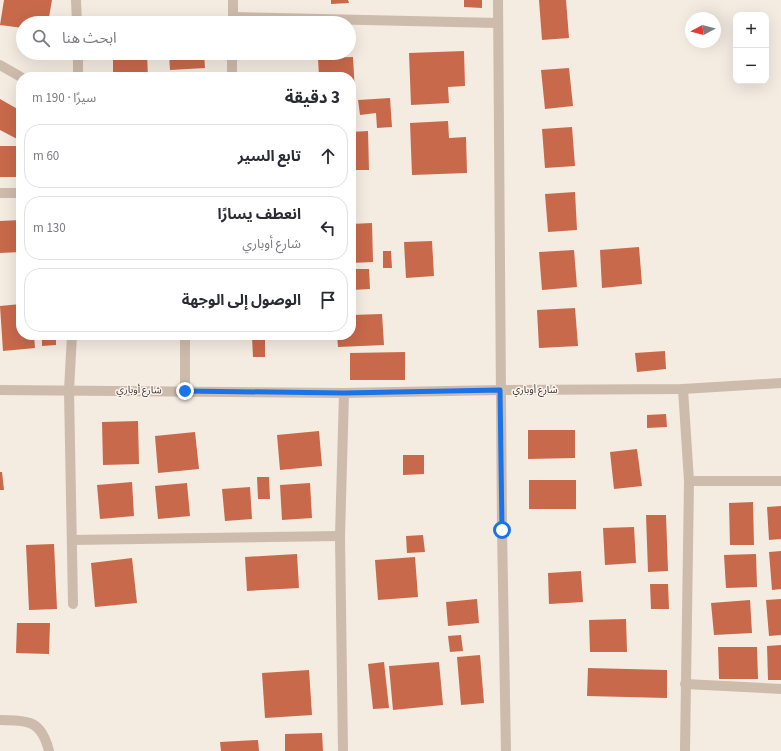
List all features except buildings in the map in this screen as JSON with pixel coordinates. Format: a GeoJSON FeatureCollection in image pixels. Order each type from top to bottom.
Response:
{"type":"FeatureCollection","features":[{"type":"Feature","properties":{"kind":"street"},"geometry":{"type":"LineString","coordinates":[[76,0],[77,16]]}},
{"type":"Feature","properties":{"kind":"street"},"geometry":{"type":"LineString","coordinates":[[233,0],[233,16]]}},
{"type":"Feature","properties":{"kind":"street"},"geometry":{"type":"LineString","coordinates":[[498,0],[500,390],[506,751]]}},
{"type":"Feature","properties":{"kind":"street"},"geometry":{"type":"LineString","coordinates":[[356,21],[498,23]]}},
{"type":"Feature","properties":{"kind":"street"},"geometry":{"type":"LineString","coordinates":[[78,60],[78,72]]}},
{"type":"Feature","properties":{"kind":"street"},"geometry":{"type":"LineString","coordinates":[[232,60],[232,72]]}},
{"type":"Feature","properties":{"kind":"street"},"geometry":{"type":"LineString","coordinates":[[0,65],[16,74]]}},
{"type":"Feature","properties":{"kind":"street"},"geometry":{"type":"LineString","coordinates":[[0,193],[16,193]]}},
{"type":"Feature","properties":{"kind":"street"},"geometry":{"type":"LineString","coordinates":[[72,340],[69,390],[73,604]]}},
{"type":"Feature","properties":{"kind":"street"},"geometry":{"type":"LineString","coordinates":[[185,340],[185,391]]}},
{"type":"Feature","properties":{"kind":"street","name":"شارع أوباري"},"geometry":{"type":"LineString","coordinates":[[0,390],[344,393],[683,389],[781,383]]}},
{"type":"Feature","properties":{"kind":"street"},"geometry":{"type":"LineString","coordinates":[[683,389],[689,481],[685,751]]}},
{"type":"Feature","properties":{"kind":"street"},"geometry":{"type":"LineString","coordinates":[[343,751],[340,536],[344,393]]}},
{"type":"Feature","properties":{"kind":"street"},"geometry":{"type":"LineString","coordinates":[[689,481],[781,481]]}},
{"type":"Feature","properties":{"kind":"street"},"geometry":{"type":"LineString","coordinates":[[72,540],[340,536]]}},
{"type":"Feature","properties":{"kind":"street"},"geometry":{"type":"LineString","coordinates":[[685,684],[781,689]]}},
{"type":"Feature","properties":{"kind":"street"},"geometry":{"type":"LineString","coordinates":[[0,720],[27,722],[37,727],[43,734],[49,751]]}},
{"type":"Feature","properties":{"kind":"route"},"geometry":{"type":"LineString","coordinates":[[185,391],[344,393],[500,390],[502,530]]}}]}
